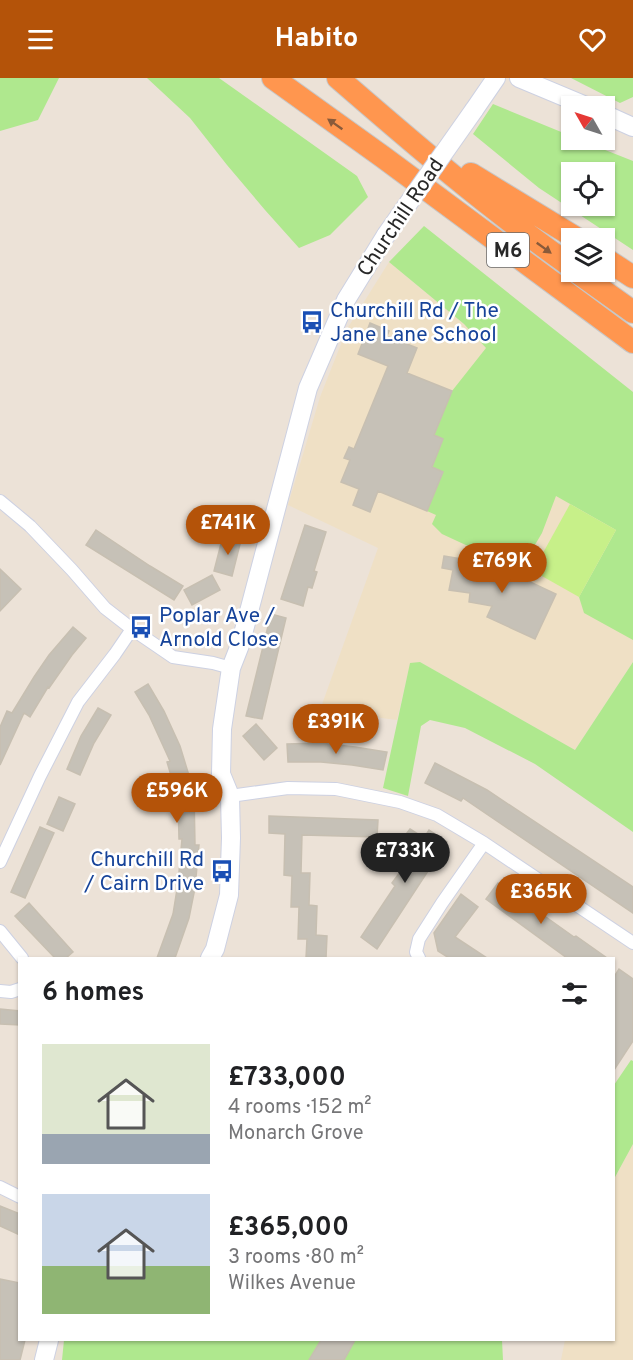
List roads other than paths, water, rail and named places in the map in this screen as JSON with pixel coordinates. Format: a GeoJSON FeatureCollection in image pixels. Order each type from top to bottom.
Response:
{"type":"FeatureCollection","features":[{"type":"Feature","properties":{"kind":"highway","name":"M6"},"geometry":{"type":"LineString","coordinates":[[273,78],[633,342]]}},
{"type":"Feature","properties":{"kind":"highway","name":"M6"},"geometry":{"type":"LineString","coordinates":[[338,78],[400,132],[532,239],[561,259]]}},
{"type":"Feature","properties":{"kind":"highway"},"geometry":{"type":"LineString","coordinates":[[400,132],[561,229]]}},
{"type":"Feature","properties":{"kind":"highway"},"geometry":{"type":"LineString","coordinates":[[383,157],[633,359]]}},
{"type":"Feature","properties":{"kind":"highway"},"geometry":{"type":"LineString","coordinates":[[615,265],[633,277]]}},
{"type":"Feature","properties":{"kind":"highway"},"geometry":{"type":"LineString","coordinates":[[591,282],[633,312]]}},
{"type":"Feature","properties":{"kind":"street","name":"Churchill Road"},"geometry":{"type":"LineString","coordinates":[[210,957],[229,895],[230,796],[221,774],[222,729],[231,668],[247,620],[308,388],[346,300],[386,235],[496,78]]}},
{"type":"Feature","properties":{"kind":"street"},"geometry":{"type":"LineString","coordinates":[[519,78],[562,96]]}},
{"type":"Feature","properties":{"kind":"street"},"geometry":{"type":"LineString","coordinates":[[615,119],[633,127]]}},
{"type":"Feature","properties":{"kind":"street"},"geometry":{"type":"LineString","coordinates":[[0,501],[37,534],[105,608],[132,629],[173,657],[231,668]]}},
{"type":"Feature","properties":{"kind":"street"},"geometry":{"type":"LineString","coordinates":[[0,862],[78,702],[132,629]]}},
{"type":"Feature","properties":{"kind":"street"},"geometry":{"type":"LineString","coordinates":[[230,796],[288,788],[336,789],[400,802],[436,815],[484,843],[633,943]]}},
{"type":"Feature","properties":{"kind":"street"},"geometry":{"type":"LineString","coordinates":[[418,957],[416,952],[419,939],[484,843]]}},
{"type":"Feature","properties":{"kind":"street"},"geometry":{"type":"LineString","coordinates":[[0,932],[21,957]]}},
{"type":"Feature","properties":{"kind":"street"},"geometry":{"type":"LineString","coordinates":[[0,991],[11,992],[18,990]]}},
{"type":"Feature","properties":{"kind":"street"},"geometry":{"type":"LineString","coordinates":[[0,1187],[18,1196]]}},
{"type":"Feature","properties":{"kind":"street"},"geometry":{"type":"LineString","coordinates":[[44,1360],[49,1341]]}},
{"type":"Feature","properties":{"kind":"place","name":"Churchill Rd / The Jane Lane School"},"geometry":{"type":"Point","coordinates":[312,322]}},
{"type":"Feature","properties":{"kind":"place","name":"Poplar Ave / Arnold Close"},"geometry":{"type":"Point","coordinates":[141,627]}},
{"type":"Feature","properties":{"kind":"place","name":"Churchill Rd / Cairn Drive"},"geometry":{"type":"Point","coordinates":[222,871]}}]}
